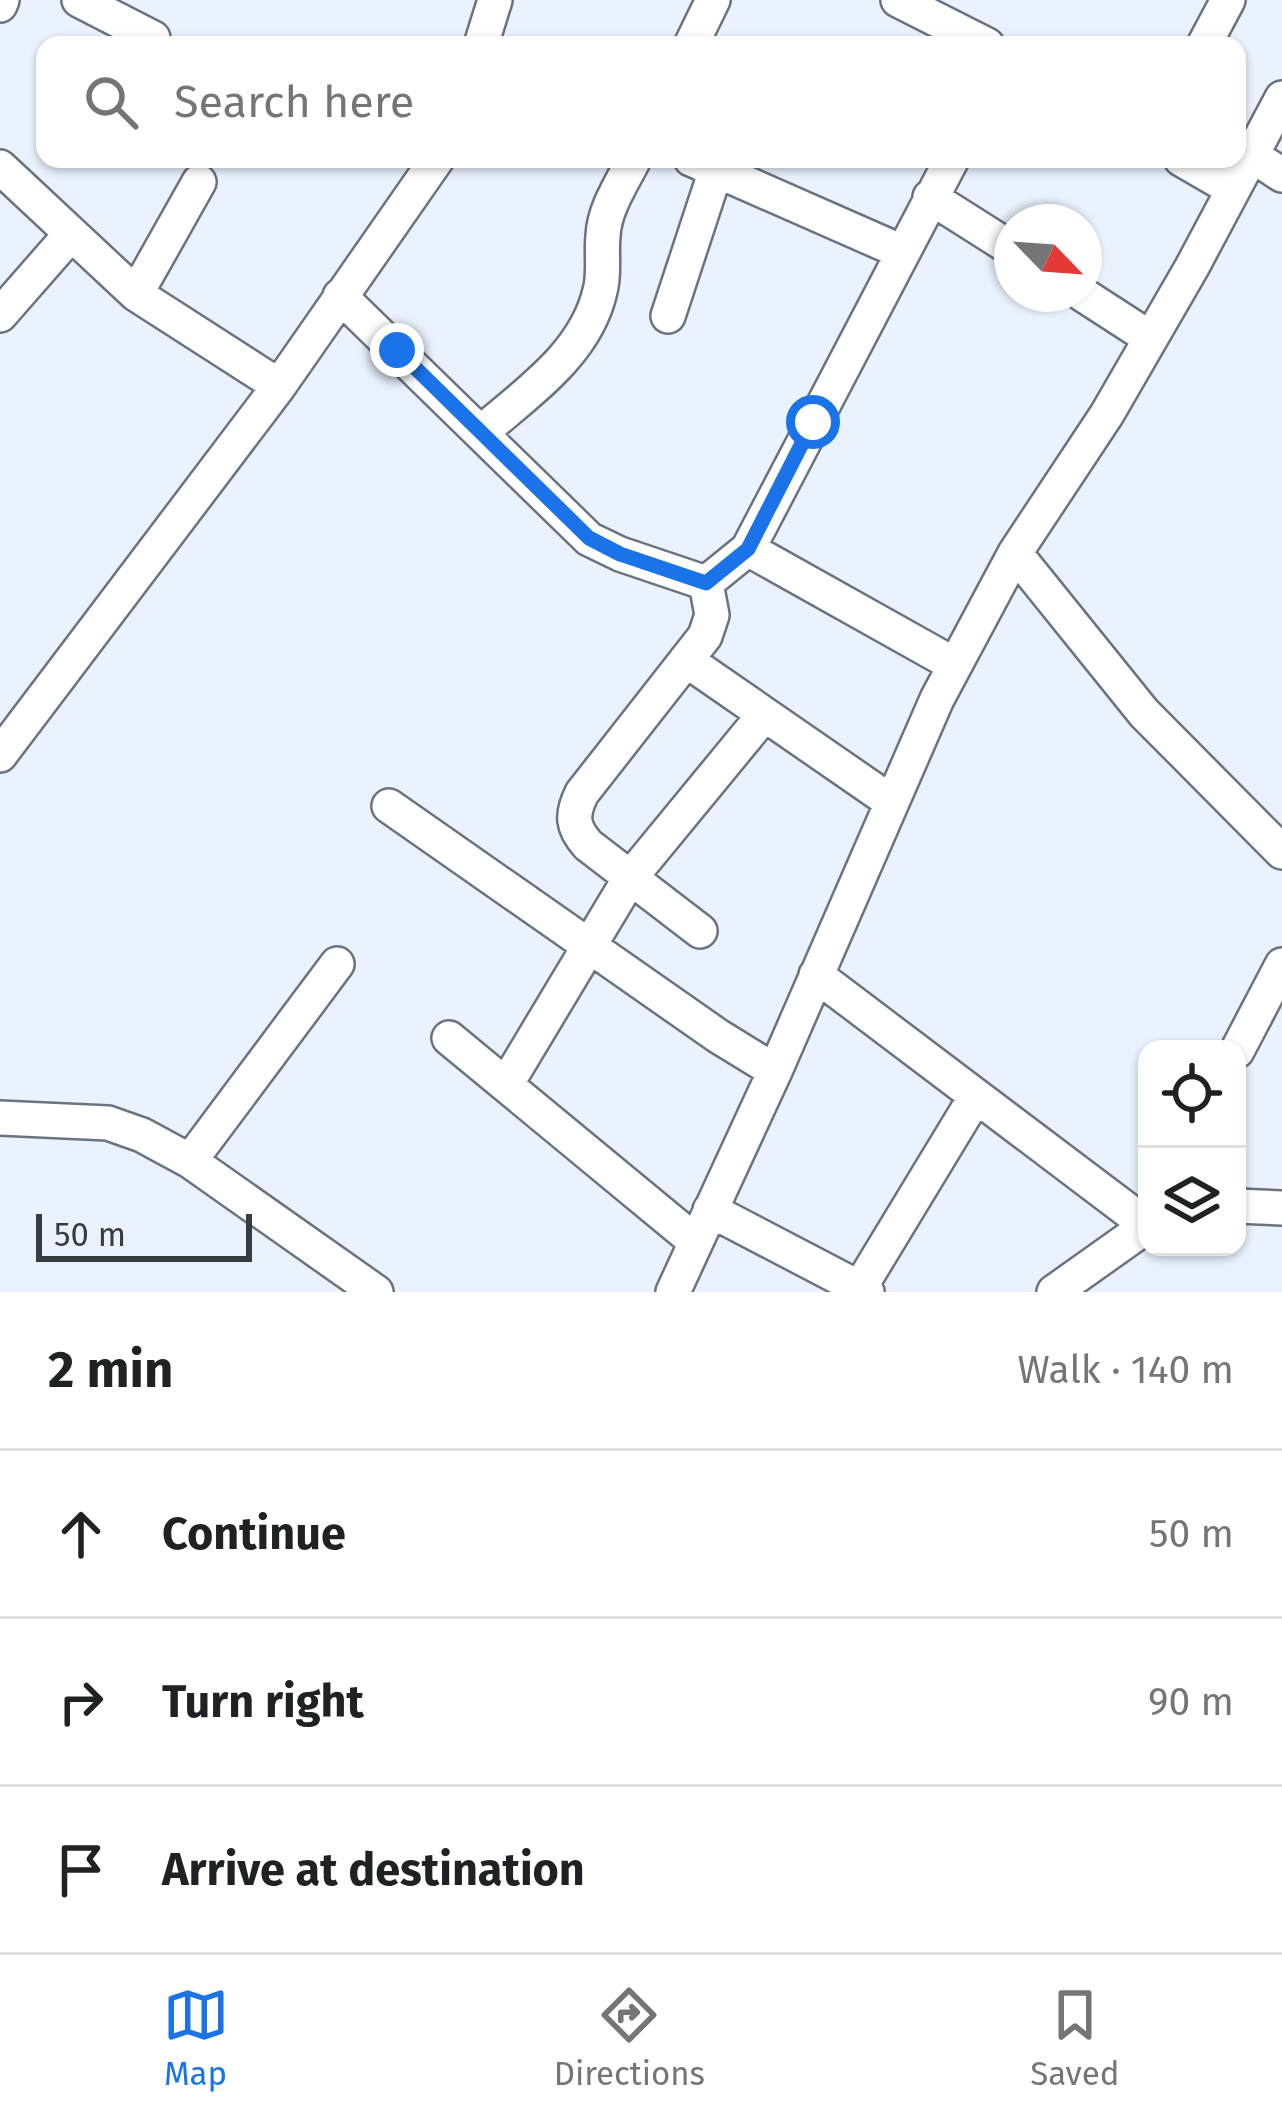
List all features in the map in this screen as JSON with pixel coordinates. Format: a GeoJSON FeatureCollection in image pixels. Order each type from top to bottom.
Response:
{"type":"FeatureCollection","features":[{"type":"Feature","properties":{"kind":"street"},"geometry":{"type":"LineString","coordinates":[[79,0],[149,36]]}},
{"type":"Feature","properties":{"kind":"street"},"geometry":{"type":"LineString","coordinates":[[484,36],[495,0]]}},
{"type":"Feature","properties":{"kind":"street"},"geometry":{"type":"LineString","coordinates":[[695,36],[713,0]]}},
{"type":"Feature","properties":{"kind":"street"},"geometry":{"type":"LineString","coordinates":[[898,0],[943,10],[976,36]]}},
{"type":"Feature","properties":{"kind":"street"},"geometry":{"type":"LineString","coordinates":[[1209,36],[1228,0]]}},
{"type":"Feature","properties":{"kind":"street"},"geometry":{"type":"LineString","coordinates":[[1246,161],[1282,98]]}},
{"type":"Feature","properties":{"kind":"street"},"geometry":{"type":"LineString","coordinates":[[1250,154],[1282,175]]}},
{"type":"Feature","properties":{"kind":"street"},"geometry":{"type":"LineString","coordinates":[[0,167],[136,294],[279,386]]}},
{"type":"Feature","properties":{"kind":"street"},"geometry":{"type":"LineString","coordinates":[[0,755],[279,386],[431,168]]}},
{"type":"Feature","properties":{"kind":"street"},"geometry":{"type":"LineString","coordinates":[[483,431],[563,361],[578,340],[599,297],[608,210],[629,168]]}},
{"type":"Feature","properties":{"kind":"street"},"geometry":{"type":"LineString","coordinates":[[668,316],[703,168]]}},
{"type":"Feature","properties":{"kind":"street"},"geometry":{"type":"LineString","coordinates":[[711,168],[900,251]]}},
{"type":"Feature","properties":{"kind":"street"},"geometry":{"type":"LineString","coordinates":[[706,583],[748,549],[947,168]]}},
{"type":"Feature","properties":{"kind":"street"},"geometry":{"type":"LineString","coordinates":[[1197,168],[1231,188]]}},
{"type":"Feature","properties":{"kind":"street"},"geometry":{"type":"LineString","coordinates":[[673,1292],[955,665],[1015,554],[1107,414],[1192,267],[1242,168]]}},
{"type":"Feature","properties":{"kind":"street"},"geometry":{"type":"LineString","coordinates":[[136,294],[199,182]]}},
{"type":"Feature","properties":{"kind":"street"},"geometry":{"type":"LineString","coordinates":[[931,197],[994,237]]}},
{"type":"Feature","properties":{"kind":"street"},"geometry":{"type":"LineString","coordinates":[[0,315],[71,234]]}},
{"type":"Feature","properties":{"kind":"street"},"geometry":{"type":"LineString","coordinates":[[340,296],[589,538],[620,554],[706,583]]}},
{"type":"Feature","properties":{"kind":"street"},"geometry":{"type":"LineString","coordinates":[[1102,307],[1150,338]]}},
{"type":"Feature","properties":{"kind":"street"},"geometry":{"type":"LineString","coordinates":[[748,549],[955,665]]}},
{"type":"Feature","properties":{"kind":"street"},"geometry":{"type":"LineString","coordinates":[[1015,554],[1144,713],[1277,833]]}},
{"type":"Feature","properties":{"kind":"street"},"geometry":{"type":"LineString","coordinates":[[700,931],[577,832],[574,808],[705,635],[712,615],[706,583]]}},
{"type":"Feature","properties":{"kind":"street"},"geometry":{"type":"LineString","coordinates":[[686,660],[890,801]]}},
{"type":"Feature","properties":{"kind":"street"},"geometry":{"type":"LineString","coordinates":[[507,1083],[630,878],[764,715]]}},
{"type":"Feature","properties":{"kind":"street"},"geometry":{"type":"LineString","coordinates":[[389,806],[775,1071]]}},
{"type":"Feature","properties":{"kind":"street"},"geometry":{"type":"LineString","coordinates":[[190,1161],[337,964]]}},
{"type":"Feature","properties":{"kind":"street"},"geometry":{"type":"LineString","coordinates":[[1243,1040],[1282,965]]}},
{"type":"Feature","properties":{"kind":"street"},"geometry":{"type":"LineString","coordinates":[[816,975],[1138,1219]]}},
{"type":"Feature","properties":{"kind":"street"},"geometry":{"type":"LineString","coordinates":[[449,1039],[696,1242]]}},
{"type":"Feature","properties":{"kind":"street"},"geometry":{"type":"LineString","coordinates":[[710,1210],[863,1290],[976,1096]]}},
{"type":"Feature","properties":{"kind":"street"},"geometry":{"type":"LineString","coordinates":[[0,1118],[108,1123],[142,1135],[190,1161],[371,1291]]}},
{"type":"Feature","properties":{"kind":"street"},"geometry":{"type":"LineString","coordinates":[[1246,1206],[1282,1208]]}},
{"type":"Feature","properties":{"kind":"street"},"geometry":{"type":"LineString","coordinates":[[1054,1292],[1138,1232]]}},
{"type":"Feature","properties":{"kind":"route"},"geometry":{"type":"LineString","coordinates":[[397,350],[589,538],[620,554],[706,583],[748,549],[813,422]]}}]}
